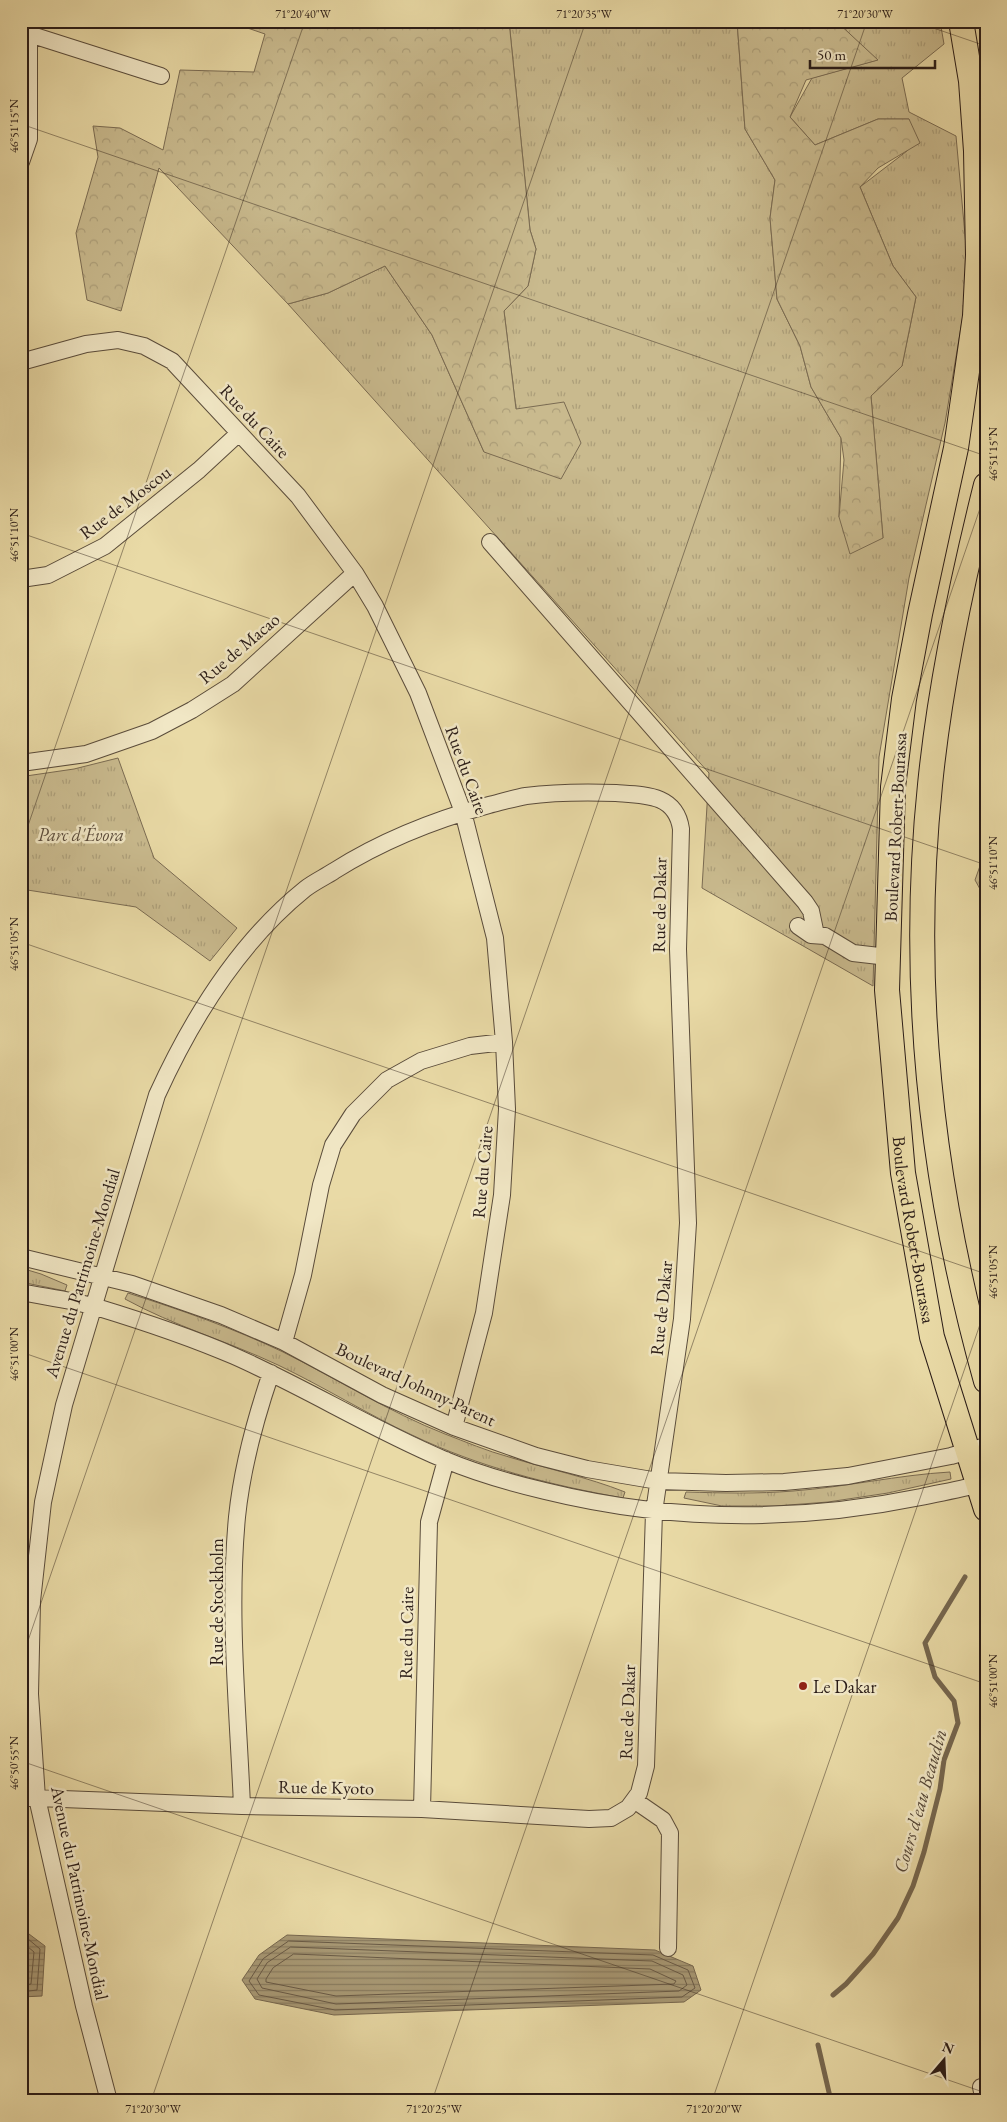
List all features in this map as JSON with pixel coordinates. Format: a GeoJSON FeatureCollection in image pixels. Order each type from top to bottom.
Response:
{"type":"FeatureCollection","features":[{"type":"Feature","properties":{"kind":"highway","name":"Boulevard Robert-Bourassa"},"geometry":{"type":"LineString","coordinates":[[961,21],[978,79],[976,151],[978,255],[975,316],[956,448],[920,614],[904,699],[893,787],[887,990],[903,1173],[932,1337],[976,1449],[986,1509]]}},
{"type":"Feature","properties":{"kind":"highway","name":"Boulevard Robert-Bourassa"},"geometry":{"type":"LineString","coordinates":[[986,486],[955,617],[936,735],[930,787],[924,886],[923,984],[931,1104],[939,1170],[953,1249],[986,1381]]}},
{"type":"Feature","properties":{"kind":"street"},"geometry":{"type":"LineString","coordinates":[[21,162],[29,139],[29,28],[161,76]]}},
{"type":"Feature","properties":{"kind":"street","name":"Rue du Caire"},"geometry":{"type":"LineString","coordinates":[[21,362],[86,344],[118,340],[144,346],[172,361],[298,496],[355,573],[375,606],[418,693],[463,812],[495,938],[504,1042],[507,1109],[502,1195],[484,1313],[454,1427]]}},
{"type":"Feature","properties":{"kind":"street","name":"Rue de Moscou"},"geometry":{"type":"LineString","coordinates":[[21,580],[48,575],[105,546],[199,470],[239,433]]}},
{"type":"Feature","properties":{"kind":"street"},"geometry":{"type":"LineString","coordinates":[[490,542],[805,902],[810,911],[816,935]]}},
{"type":"Feature","properties":{"kind":"street","name":"Rue de Macao"},"geometry":{"type":"LineString","coordinates":[[21,763],[86,754],[152,731],[192,710],[233,684],[355,573]]}},
{"type":"Feature","properties":{"kind":"street","name":"Avenue du Patrimoine-Mondial"},"geometry":{"type":"LineString","coordinates":[[109,2101],[29,1798],[32,1601],[43,1502],[64,1405],[157,1095],[176,1053],[230,966],[271,921],[306,889],[356,857],[408,830],[463,812],[525,796],[580,792],[646,795],[672,807]]}},
{"type":"Feature","properties":{"kind":"street","name":"Rue de Dakar"},"geometry":{"type":"LineString","coordinates":[[631,1804],[639,1793],[646,1766],[654,1512],[682,1319],[688,1223],[678,949],[681,829],[679,817],[672,807]]}},
{"type":"Feature","properties":{"kind":"street"},"geometry":{"type":"LineString","coordinates":[[798,926],[804,932],[825,936],[853,953],[888,957]]}},
{"type":"Feature","properties":{"kind":"street"},"geometry":{"type":"LineString","coordinates":[[284,1342],[304,1275],[321,1184],[333,1145],[353,1114],[387,1080],[421,1061],[470,1046],[504,1042]]}},
{"type":"Feature","properties":{"kind":"street","name":"Boulevard Johnny-Parent"},"geometry":{"type":"LineString","coordinates":[[21,1258],[132,1284],[171,1296],[284,1342],[382,1395],[454,1427],[536,1456],[587,1469],[658,1481],[784,1482],[848,1476],[976,1449]]}},
{"type":"Feature","properties":{"kind":"street"},"geometry":{"type":"LineString","coordinates":[[21,1292],[93,1306],[161,1328],[232,1355],[271,1373],[383,1432],[446,1460],[511,1483],[579,1500],[654,1512],[730,1516],[796,1514],[882,1505],[981,1484]]}},
{"type":"Feature","properties":{"kind":"street","name":"Rue de Stockholm"},"geometry":{"type":"LineString","coordinates":[[242,1806],[233,1578],[237,1516],[244,1470],[257,1416],[271,1373]]}},
{"type":"Feature","properties":{"kind":"street","name":"Rue du Caire"},"geometry":{"type":"LineString","coordinates":[[422,1808],[429,1522],[446,1460]]}},
{"type":"Feature","properties":{"kind":"street","name":"Rue de Kyoto"},"geometry":{"type":"LineString","coordinates":[[29,1798],[242,1806],[422,1808],[590,1819],[612,1818],[631,1804]]}},
{"type":"Feature","properties":{"kind":"street"},"geometry":{"type":"LineString","coordinates":[[631,1804],[663,1820],[670,1832],[668,1948]]}},
{"type":"Feature","properties":{"kind":"green space"},"geometry":{"type":"Polygon","coordinates":[[[227,21],[509,21],[530,230],[536,249],[528,286],[504,311],[516,409],[564,402],[581,443],[561,479],[484,452],[432,335],[385,266],[328,293],[288,304],[159,168],[121,311],[87,300],[76,233],[98,157],[93,126],[120,128],[163,150],[180,70],[254,72],[265,34],[227,21]]]}},
{"type":"Feature","properties":{"kind":"green space"},"geometry":{"type":"Polygon","coordinates":[[[509,21],[737,21],[745,129],[775,180],[770,218],[777,299],[800,346],[811,387],[841,438],[839,517],[883,538],[871,396],[902,366],[916,297],[893,266],[860,187],[907,151],[909,119],[878,119],[815,145],[790,117],[812,78],[877,60],[836,21],[940,21],[944,44],[902,78],[909,112],[956,136],[969,279],[945,423],[909,578],[879,757],[873,986],[702,888],[709,773],[288,304],[328,293],[385,266],[432,335],[484,452],[516,409],[504,311],[528,286],[536,249],[530,230],[509,21]]]}},
{"type":"Feature","properties":{"kind":"green space"},"geometry":{"type":"Polygon","coordinates":[[[737,21],[836,21],[878,60],[806,80],[790,117],[815,145],[878,119],[909,119],[920,143],[878,168],[860,187],[893,266],[916,297],[902,366],[871,396],[883,538],[850,554],[839,517],[844,460],[841,438],[811,387],[800,346],[777,299],[770,218],[775,180],[745,129],[737,21]]]}},
{"type":"Feature","properties":{"kind":"green space","name":"Parc d'Évora"},"geometry":{"type":"Polygon","coordinates":[[[118,758],[154,858],[237,928],[210,961],[136,907],[21,889],[21,780],[26,776],[74,769],[118,758]]]}},
{"type":"Feature","properties":{"kind":"green space"},"geometry":{"type":"Polygon","coordinates":[[[986,849],[986,900],[975,880],[986,849]]]}},
{"type":"Feature","properties":{"kind":"green space"},"geometry":{"type":"Polygon","coordinates":[[[21,1268],[67,1285],[65,1291],[21,1282],[21,1268]]]}},
{"type":"Feature","properties":{"kind":"green space"},"geometry":{"type":"Polygon","coordinates":[[[128,1293],[207,1320],[264,1343],[404,1416],[445,1434],[501,1455],[582,1477],[625,1492],[623,1498],[542,1481],[463,1457],[395,1427],[278,1365],[144,1309],[125,1299],[128,1293]]]}},
{"type":"Feature","properties":{"kind":"green space"},"geometry":{"type":"Polygon","coordinates":[[[950,1472],[951,1479],[888,1493],[828,1502],[775,1506],[722,1506],[684,1498],[686,1492],[753,1493],[793,1491],[950,1472]]]}},
{"type":"Feature","properties":{"kind":"water"},"geometry":{"type":"Polygon","coordinates":[[[21,1928],[45,1946],[42,1996],[21,1997],[21,1928]]]}},
{"type":"Feature","properties":{"kind":"water"},"geometry":{"type":"Polygon","coordinates":[[[287,1935],[655,1950],[693,1966],[701,1990],[684,2002],[334,2015],[255,1999],[242,1980],[259,1955],[287,1935]]]}},
{"type":"Feature","properties":{"kind":"waterway","name":"Cours d'eau Beaudin"},"geometry":{"type":"LineString","coordinates":[[833,1995],[846,1984],[873,1954],[898,1918],[913,1886],[924,1852],[940,1789],[944,1760],[958,1723],[954,1701],[935,1677],[925,1643],[965,1577]]}},
{"type":"Feature","properties":{"kind":"waterway","name":"Cours d'eau Beaudin"},"geometry":{"type":"LineString","coordinates":[[818,2045],[831,2101]]}},
{"type":"Feature","properties":{"kind":"place","name":"Le Dakar"},"geometry":{"type":"Point","coordinates":[803,1686]}}]}
